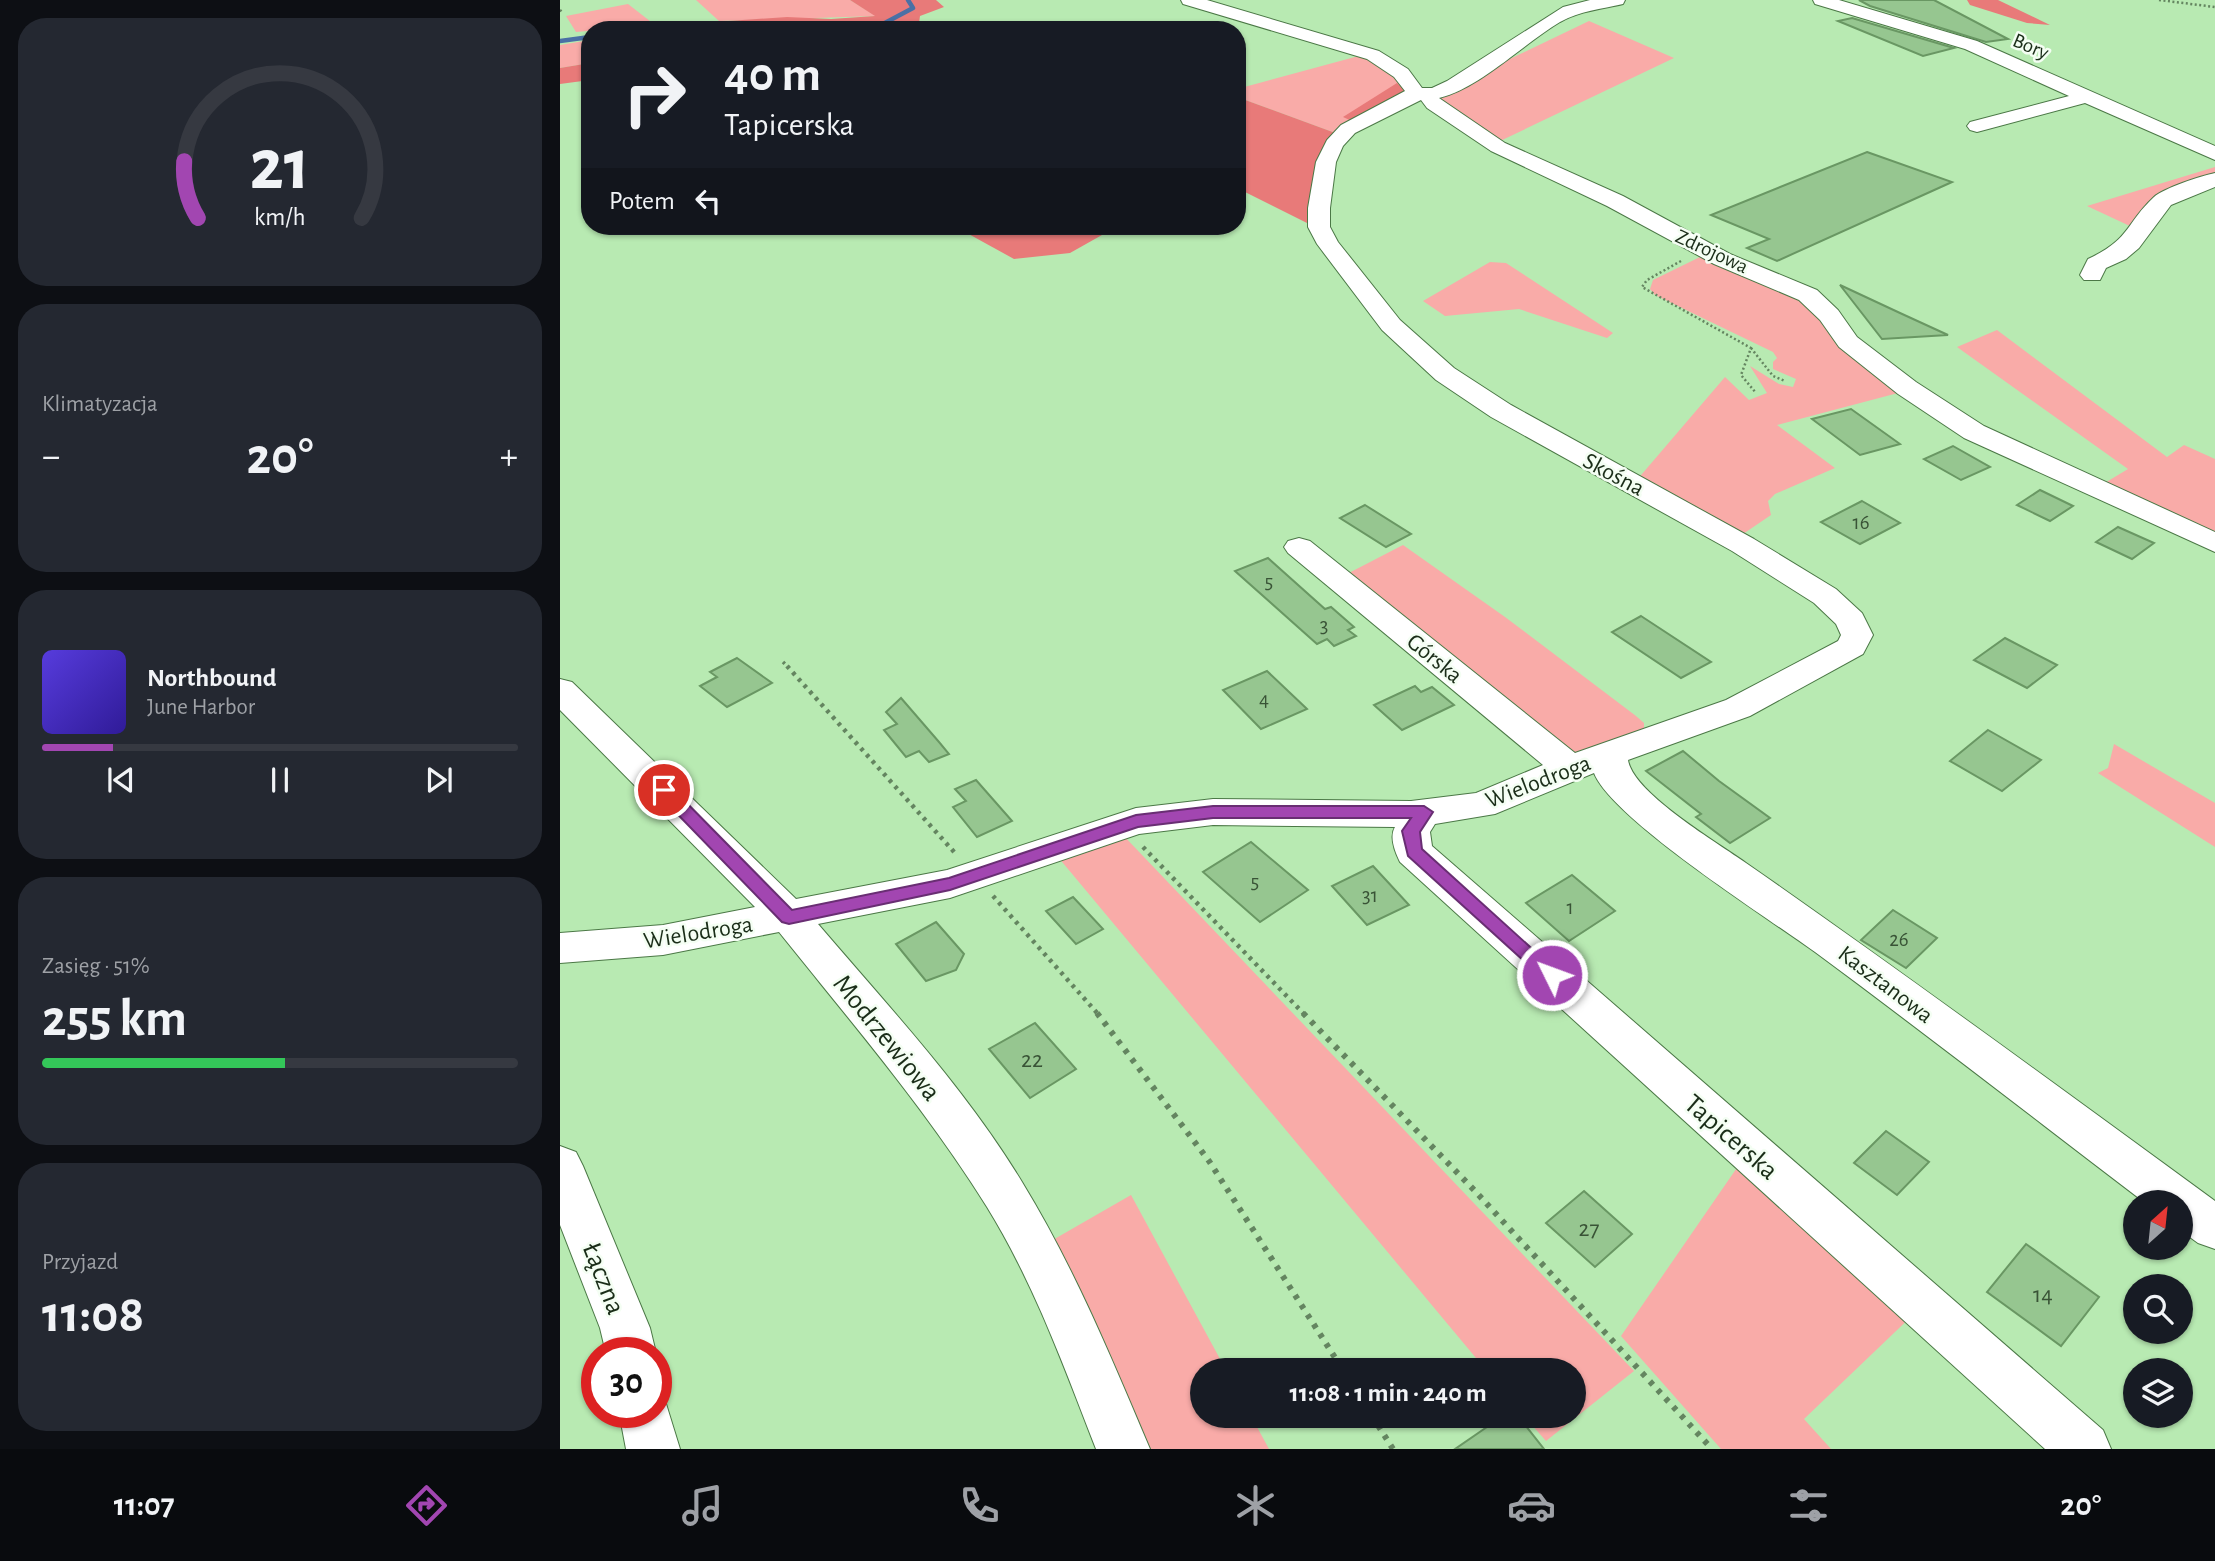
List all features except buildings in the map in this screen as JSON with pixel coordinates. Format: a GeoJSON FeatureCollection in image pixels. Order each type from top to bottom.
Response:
{"type":"FeatureCollection","features":[{"type":"Feature","properties":{"kind":"street","name":"Zdrojowa"},"geometry":{"type":"LineString","coordinates":[[1189,0],[1373,55],[1401,73],[1434,104],[1498,148],[1615,201],[1703,249],[1808,295],[1829,315],[1848,342],[1907,388],[1974,432],[2215,543]]}},
{"type":"Feature","properties":{"kind":"street"},"geometry":{"type":"LineString","coordinates":[[1422,94],[1446,92],[1515,42],[1570,11],[1617,0]]}},
{"type":"Feature","properties":{"kind":"street","name":"Bory"},"geometry":{"type":"LineString","coordinates":[[1821,0],[1971,45],[2090,96],[2193,147],[2215,154]]}},
{"type":"Feature","properties":{"kind":"street","name":"Skośna"},"geometry":{"type":"LineString","coordinates":[[1422,94],[1358,122],[1334,144],[1326,162],[1319,208],[1319,227],[1328,244],[1391,325],[1445,374],[1501,411],[1743,545],[1825,596],[1851,620],[1857,635],[1851,647],[1738,708],[1609,754]]}},
{"type":"Feature","properties":{"kind":"street"},"geometry":{"type":"LineString","coordinates":[[1977,126],[2090,96]]}},
{"type":"Feature","properties":{"kind":"street"},"geometry":{"type":"LineString","coordinates":[[2092,275],[2096,264],[2119,254],[2131,243],[2163,200],[2215,179]]}},
{"type":"Feature","properties":{"kind":"street","name":"Górska"},"geometry":{"type":"LineString","coordinates":[[1299,547],[1570,768]]}},
{"type":"Feature","properties":{"kind":"street","name":"Modrzewiowa"},"geometry":{"type":"LineString","coordinates":[[560,690],[789,917],[940,1100],[1005,1195],[1067,1310],[1123,1449]]}},
{"type":"Feature","properties":{"kind":"street","name":"Wielodroga"},"geometry":{"type":"LineString","coordinates":[[560,948],[663,940],[950,884],[1136,821],[1213,812],[1424,812],[1482,805],[1609,754]]}},
{"type":"Feature","properties":{"kind":"street","name":"Kasztanowa"},"geometry":{"type":"LineString","coordinates":[[1609,754],[1612,775],[1651,815],[1830,942],[2164,1190]]}},
{"type":"Feature","properties":{"kind":"street","name":"Tapicerska"},"geometry":{"type":"LineString","coordinates":[[1424,812],[1411,831],[1414,852],[2084,1449]]}},
{"type":"Feature","properties":{"kind":"street","name":"Łączna"},"geometry":{"type":"LineString","coordinates":[[560,1166],[627,1337]]}},
{"type":"Feature","properties":{"kind":"street","name":"Kasztanowa"},"geometry":{"type":"LineString","coordinates":[[2193,1212],[2215,1228]]}},
{"type":"Feature","properties":{"kind":"street"},"geometry":{"type":"LineString","coordinates":[[648,1428],[653,1449]]}},
{"type":"Feature","properties":{"kind":"path"},"geometry":{"type":"LineString","coordinates":[[2159,0],[2215,7]]}},
{"type":"Feature","properties":{"kind":"path"},"geometry":{"type":"LineString","coordinates":[[1703,249],[1647,280],[1642,287],[1751,348],[1773,376],[1785,381]]}},
{"type":"Feature","properties":{"kind":"path"},"geometry":{"type":"LineString","coordinates":[[1751,348],[1739,373],[1740,378],[1756,393]]}},
{"type":"Feature","properties":{"kind":"path"},"geometry":{"type":"LineString","coordinates":[[783,662],[1086,998],[1209,1161],[1335,1358]]}},
{"type":"Feature","properties":{"kind":"path"},"geometry":{"type":"LineString","coordinates":[[1123,826],[1475,1191],[1712,1449]]}},
{"type":"Feature","properties":{"kind":"path"},"geometry":{"type":"LineString","coordinates":[[1380,1428],[1393,1449]]}},
{"type":"Feature","properties":{"kind":"shaded area"},"geometry":{"type":"Polygon","coordinates":[[[696,0],[850,0],[876,16],[719,21],[696,0]]]}},
{"type":"Feature","properties":{"kind":"shaded area"},"geometry":{"type":"Polygon","coordinates":[[[850,0],[936,0],[944,7],[920,16],[919,21],[729,21],[787,17],[831,19],[875,16],[850,0]]]}},
{"type":"Feature","properties":{"kind":"shaded area"},"geometry":{"type":"Polygon","coordinates":[[[1967,0],[1998,0],[2050,25],[2027,23],[1970,5],[1967,0]]]}},
{"type":"Feature","properties":{"kind":"shaded area"},"geometry":{"type":"Polygon","coordinates":[[[628,4],[650,21],[581,21],[581,32],[576,32],[566,16],[628,4]]]}},
{"type":"Feature","properties":{"kind":"shaded area"},"geometry":{"type":"Polygon","coordinates":[[[1589,21],[1674,58],[1498,142],[1437,100],[1484,66],[1493,67],[1589,21]]]}},
{"type":"Feature","properties":{"kind":"shaded area"},"geometry":{"type":"Polygon","coordinates":[[[581,42],[581,64],[560,68],[560,45],[581,42]]]}},
{"type":"Feature","properties":{"kind":"shaded area"},"geometry":{"type":"Polygon","coordinates":[[[1366,54],[1397,73],[1408,93],[1338,134],[1246,100],[1246,87],[1366,54]]]}},
{"type":"Feature","properties":{"kind":"shaded area"},"geometry":{"type":"Polygon","coordinates":[[[581,64],[581,81],[560,84],[560,68],[581,64]]]}},
{"type":"Feature","properties":{"kind":"shaded area"},"geometry":{"type":"Polygon","coordinates":[[[1397,83],[1408,93],[1354,122],[1343,117],[1397,83]]]}},
{"type":"Feature","properties":{"kind":"shaded area"},"geometry":{"type":"Polygon","coordinates":[[[1246,100],[1338,134],[1315,227],[1246,192],[1246,100]]]}},
{"type":"Feature","properties":{"kind":"shaded area"},"geometry":{"type":"Polygon","coordinates":[[[2215,167],[2215,176],[2132,227],[2087,206],[2215,167]]]}},
{"type":"Feature","properties":{"kind":"shaded area"},"geometry":{"type":"Polygon","coordinates":[[[970,235],[1102,235],[1070,253],[1014,259],[970,235]]]}},
{"type":"Feature","properties":{"kind":"shaded area"},"geometry":{"type":"Polygon","coordinates":[[[1702,256],[1803,295],[1898,393],[1777,425],[1835,468],[1775,494],[1768,501],[1771,515],[1743,534],[1636,481],[1725,377],[1749,400],[1767,393],[1750,366],[1779,384],[1793,387],[1796,379],[1773,369],[1773,362],[1777,358],[1773,352],[1655,295],[1650,289],[1653,280],[1702,256]]]}},
{"type":"Feature","properties":{"kind":"shaded area"},"geometry":{"type":"Polygon","coordinates":[[[1490,262],[1506,263],[1613,333],[1607,338],[1519,309],[1445,316],[1423,301],[1490,262]]]}},
{"type":"Feature","properties":{"kind":"shaded area"},"geometry":{"type":"Polygon","coordinates":[[[1997,330],[2167,457],[2184,445],[2215,459],[2215,543],[2098,487],[2128,469],[1957,347],[1997,330]]]}},
{"type":"Feature","properties":{"kind":"shaded area"},"geometry":{"type":"Polygon","coordinates":[[[1403,545],[1505,617],[1636,716],[1644,723],[1644,736],[1582,755],[1559,746],[1343,576],[1403,545]]]}},
{"type":"Feature","properties":{"kind":"shaded area"},"geometry":{"type":"Polygon","coordinates":[[[2114,744],[2215,803],[2215,847],[2098,773],[2108,768],[2114,744]]]}},
{"type":"Feature","properties":{"kind":"shaded area"},"geometry":{"type":"Polygon","coordinates":[[[1122,834],[1634,1371],[1586,1409],[1586,1358],[1476,1358],[1058,857],[1122,834]]]}},
{"type":"Feature","properties":{"kind":"shaded area"},"geometry":{"type":"Polygon","coordinates":[[[1743,1159],[1918,1310],[1804,1419],[1831,1449],[1721,1449],[1621,1336],[1743,1159]]]}},
{"type":"Feature","properties":{"kind":"shaded area"},"geometry":{"type":"Polygon","coordinates":[[[1131,1195],[1219,1358],[1190,1358],[1190,1428],[1258,1428],[1269,1449],[1135,1449],[1051,1241],[1131,1195]]]}},
{"type":"Feature","properties":{"kind":"shaded area"},"geometry":{"type":"Polygon","coordinates":[[[1535,1428],[1562,1428],[1546,1441],[1535,1428]]]}},
{"type":"Feature","properties":{"kind":"waterway"},"geometry":{"type":"LineString","coordinates":[[889,21],[913,8],[908,0]]}},
{"type":"Feature","properties":{"kind":"waterway"},"geometry":{"type":"LineString","coordinates":[[560,41],[581,38]]}},
{"type":"Feature","properties":{"kind":"route"},"geometry":{"type":"LineString","coordinates":[[664,790],[789,917],[950,884],[1136,821],[1213,812],[1424,812],[1411,831],[1414,852],[1552,975]]}}]}
